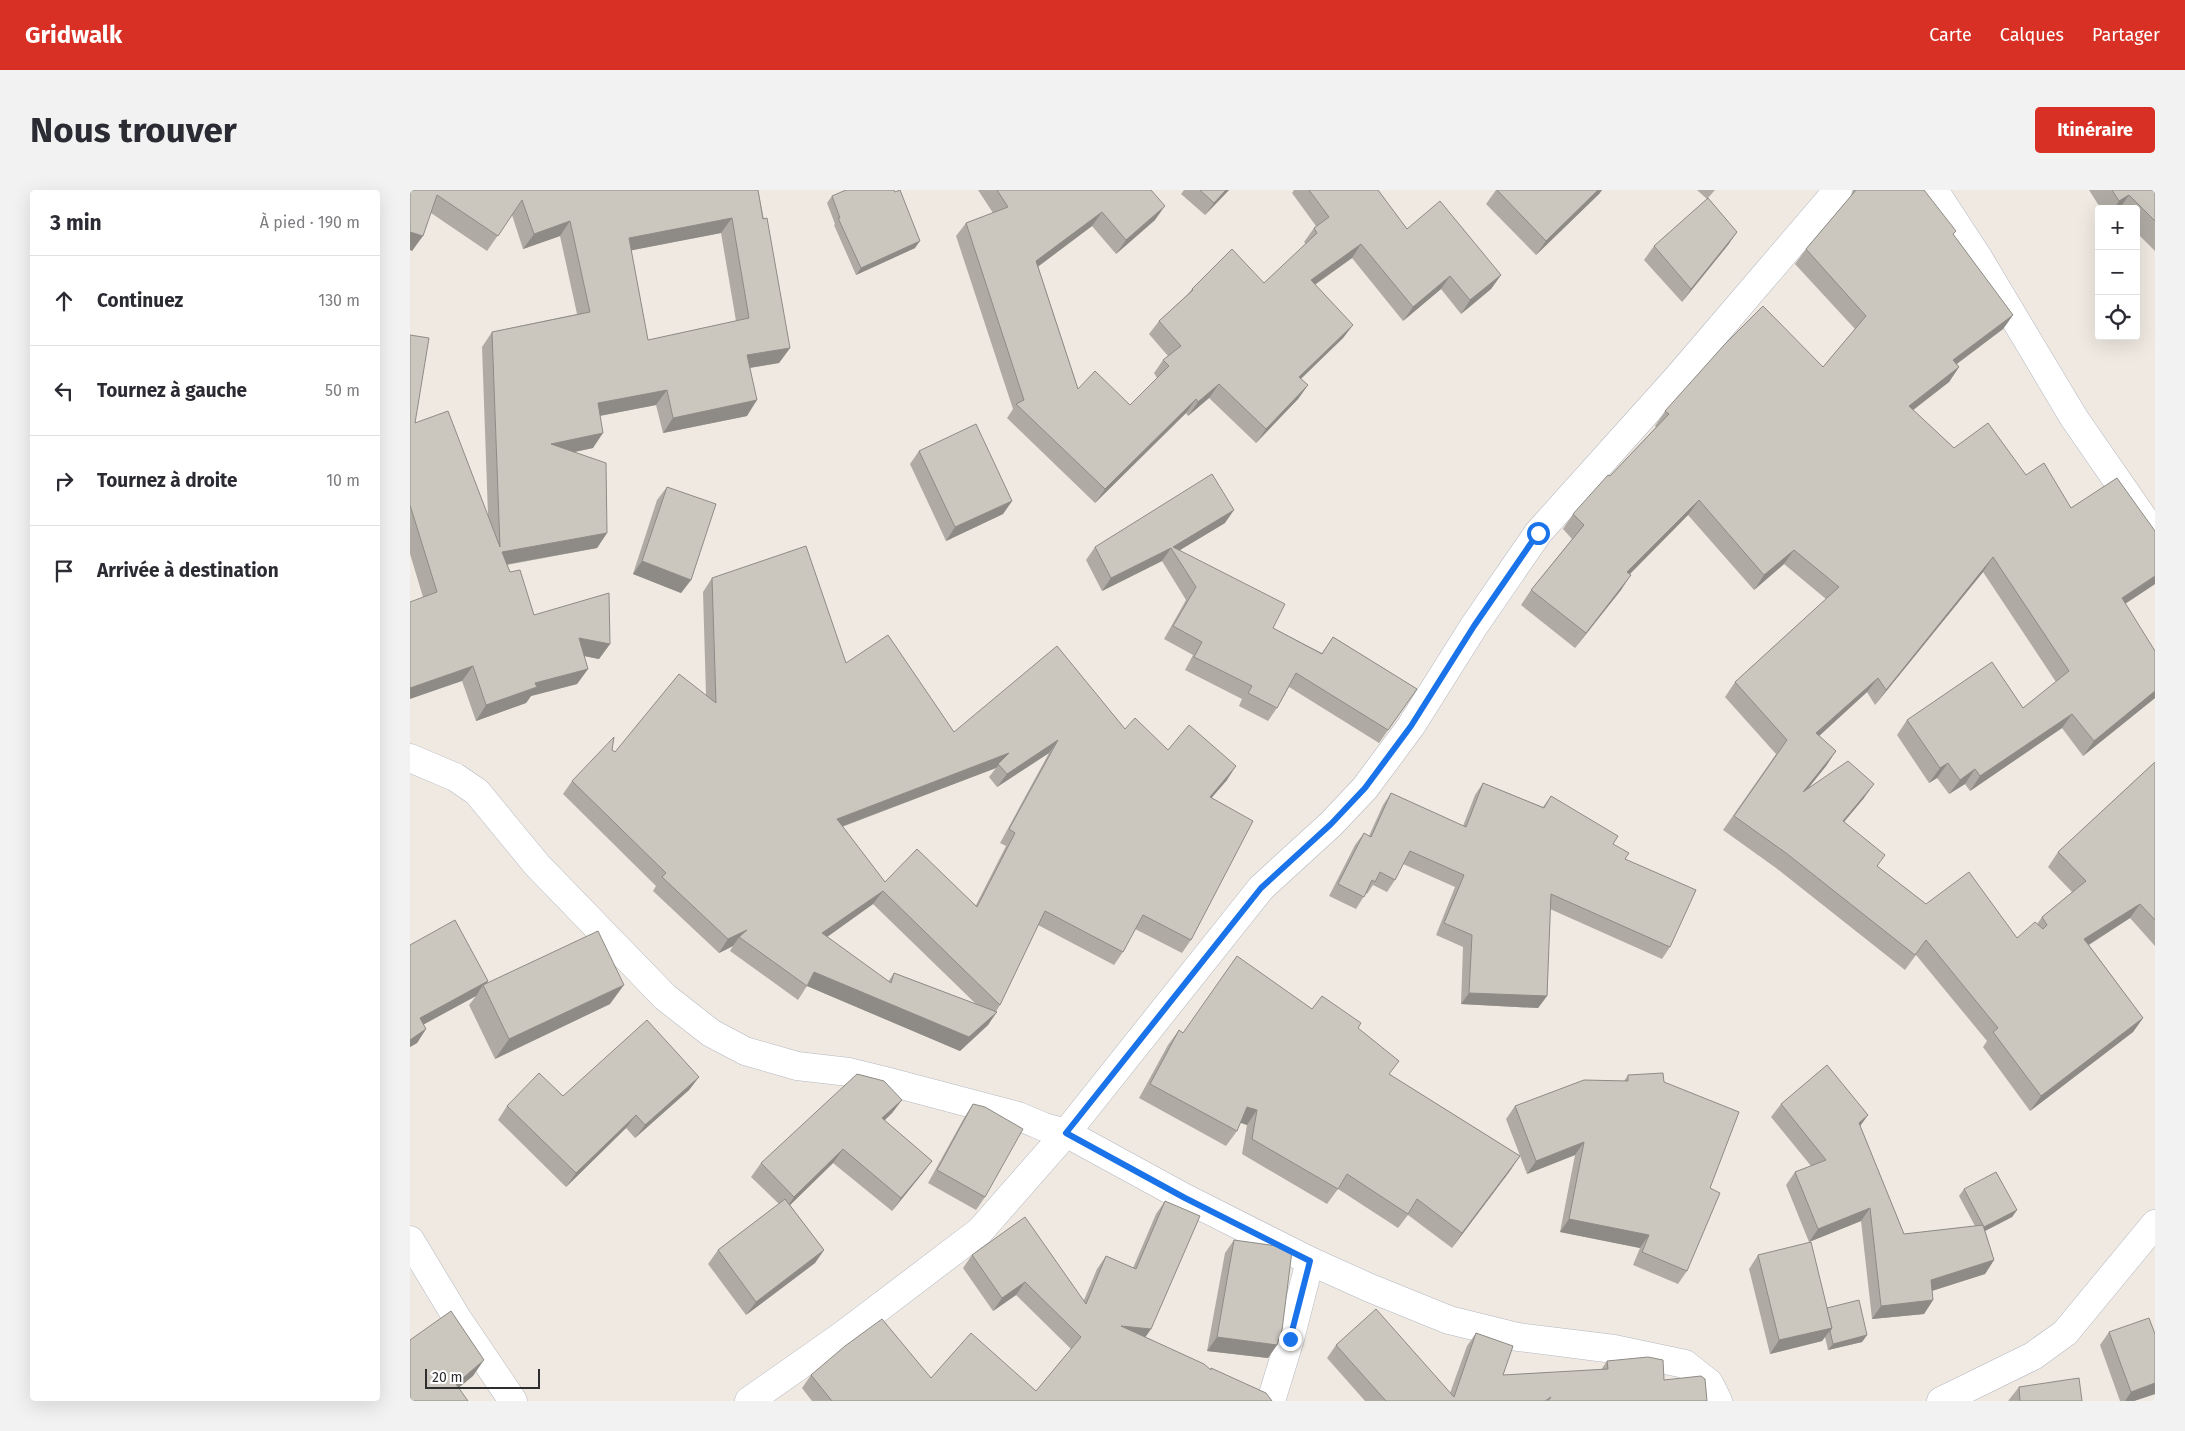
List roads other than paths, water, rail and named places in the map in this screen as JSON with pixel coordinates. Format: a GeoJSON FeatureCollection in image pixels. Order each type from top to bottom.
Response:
{"type":"FeatureCollection","features":[{"type":"Feature","properties":{"kind":"street"},"geometry":{"type":"LineString","coordinates":[[749,1401],[843,1334],[980,1231],[1066,1133],[1261,888],[1331,824],[1365,788],[1411,726],[1474,626],[1538,533],[1678,377],[1838,190]]}},
{"type":"Feature","properties":{"kind":"street"},"geometry":{"type":"LineString","coordinates":[[1934,190],[2074,418],[2155,535]]}},
{"type":"Feature","properties":{"kind":"street"},"geometry":{"type":"LineString","coordinates":[[410,758],[454,777],[477,792],[537,864],[665,998],[710,1033],[745,1051],[797,1066],[849,1072],[886,1081],[1018,1116],[1044,1127],[1066,1133],[1185,1198],[1310,1261],[1370,1288],[1449,1320],[1518,1337],[1614,1349],[1684,1364],[1709,1383],[1718,1401]]}},
{"type":"Feature","properties":{"kind":"street"},"geometry":{"type":"LineString","coordinates":[[1941,1401],[2033,1356],[2065,1333],[2155,1224]]}},
{"type":"Feature","properties":{"kind":"street"},"geometry":{"type":"LineString","coordinates":[[410,1240],[457,1318],[512,1401]]}},
{"type":"Feature","properties":{"kind":"street"},"geometry":{"type":"LineString","coordinates":[[1271,1401],[1290,1339],[1310,1261]]}}]}
